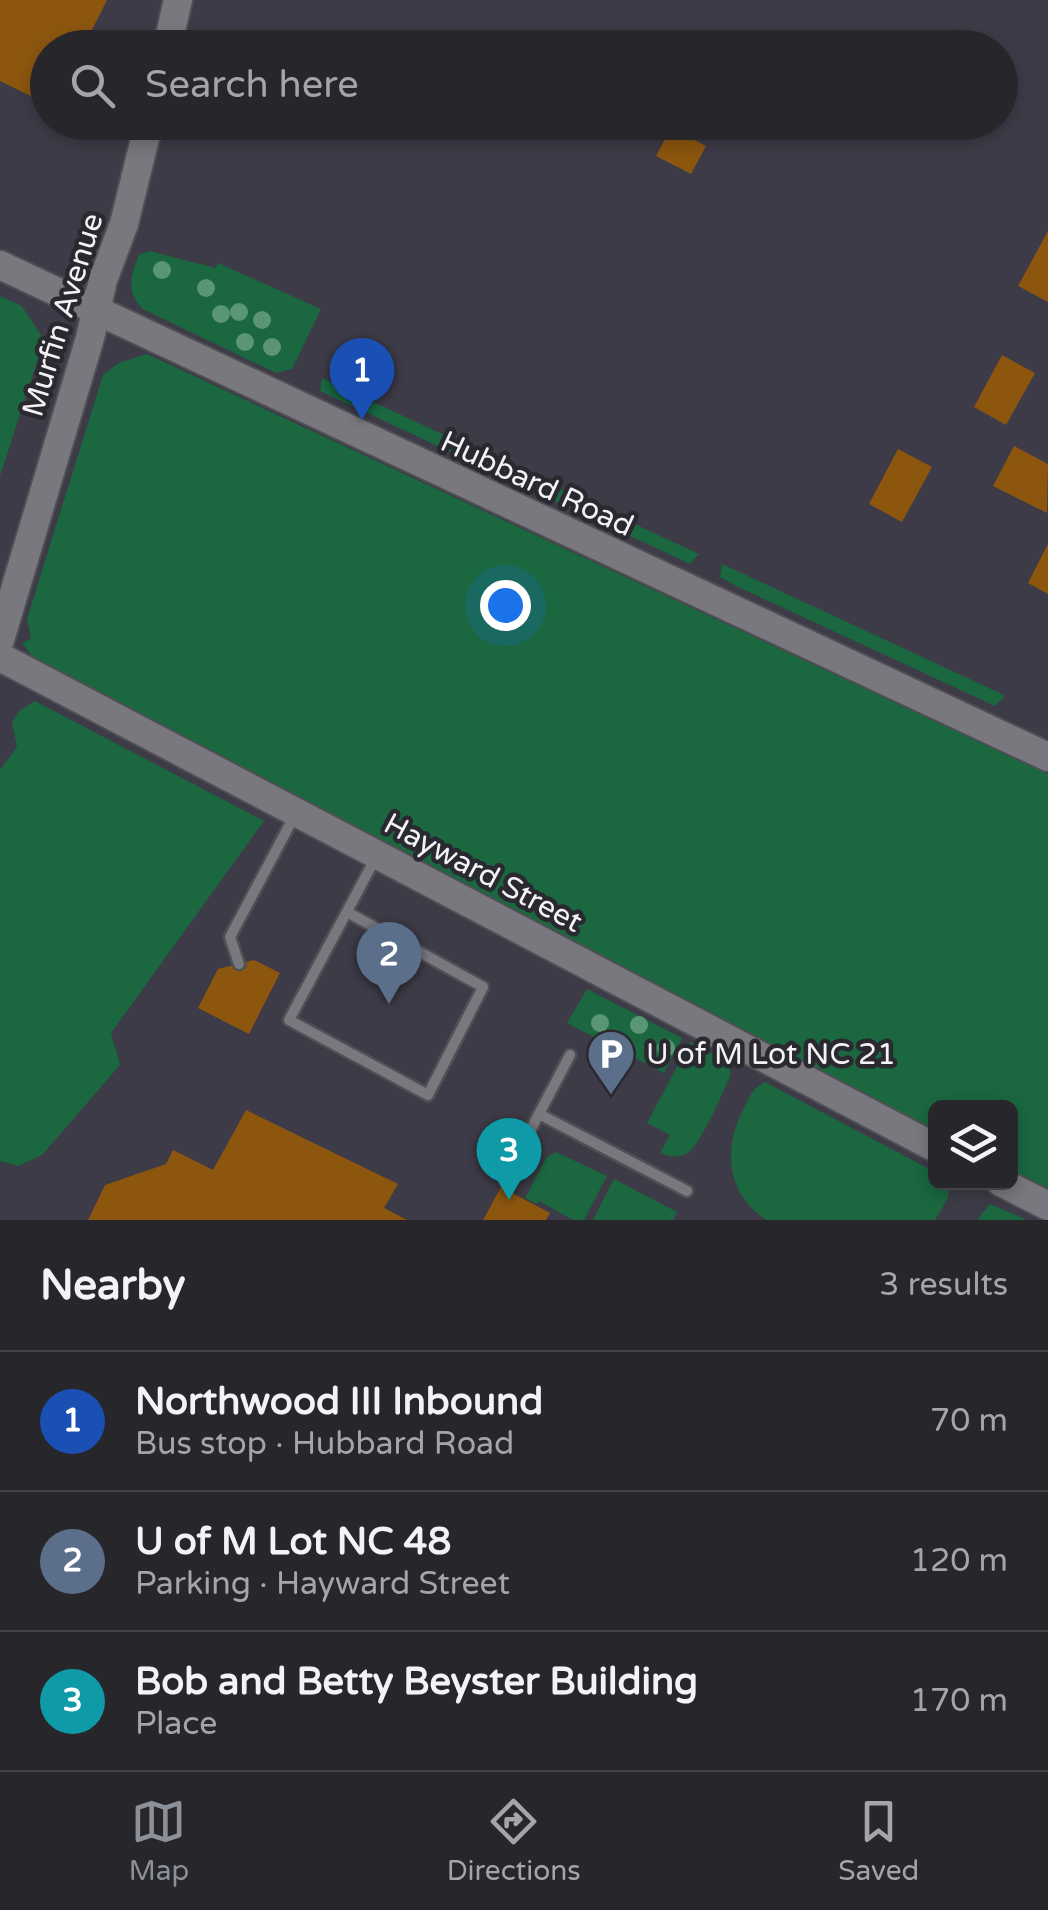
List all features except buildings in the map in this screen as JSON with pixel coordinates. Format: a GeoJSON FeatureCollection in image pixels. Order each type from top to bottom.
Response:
{"type":"FeatureCollection","features":[{"type":"Feature","properties":{"kind":"street"},"geometry":{"type":"LineString","coordinates":[[171,30],[178,0]]}},
{"type":"Feature","properties":{"kind":"street","name":"Murfin Avenue"},"geometry":{"type":"LineString","coordinates":[[0,640],[103,280],[124,224],[145,140]]}},
{"type":"Feature","properties":{"kind":"street","name":"Hubbard Road"},"geometry":{"type":"LineString","coordinates":[[0,265],[1048,757]]}},
{"type":"Feature","properties":{"kind":"street","name":"Hayward Street"},"geometry":{"type":"LineString","coordinates":[[0,657],[928,1144]]}},
{"type":"Feature","properties":{"kind":"street"},"geometry":{"type":"LineString","coordinates":[[1017,1190],[1048,1206]]}},
{"type":"Feature","properties":{"kind":"lane"},"geometry":{"type":"LineString","coordinates":[[239,964],[230,937],[297,812]]}},
{"type":"Feature","properties":{"kind":"lane"},"geometry":{"type":"LineString","coordinates":[[347,912],[484,987],[428,1095],[289,1020],[378,854]]}},
{"type":"Feature","properties":{"kind":"lane"},"geometry":{"type":"LineString","coordinates":[[504,1180],[570,1055]]}},
{"type":"Feature","properties":{"kind":"lane"},"geometry":{"type":"LineString","coordinates":[[539,1114],[687,1191]]}},
{"type":"Feature","properties":{"kind":"shaded area"},"geometry":{"type":"Polygon","coordinates":[[[0,0],[1048,0],[1048,1220],[0,1220],[0,0]]]}},
{"type":"Feature","properties":{"kind":"green space"},"geometry":{"type":"Polygon","coordinates":[[[149,251],[216,268],[218,263],[321,309],[292,369],[276,373],[143,309],[131,284],[139,255],[149,251]]]}},
{"type":"Feature","properties":{"kind":"green space"},"geometry":{"type":"Polygon","coordinates":[[[0,296],[22,306],[44,340],[0,476],[0,296]]]}},
{"type":"Feature","properties":{"kind":"green space"},"geometry":{"type":"Polygon","coordinates":[[[147,354],[1048,774],[1048,1192],[1018,1176],[1018,1100],[928,1100],[928,1129],[33,657],[22,643],[31,639],[27,619],[103,375],[119,363],[147,354]]]}},
{"type":"Feature","properties":{"kind":"green space"},"geometry":{"type":"Polygon","coordinates":[[[322,378],[699,554],[690,564],[320,391],[322,378]]]}},
{"type":"Feature","properties":{"kind":"green space"},"geometry":{"type":"Polygon","coordinates":[[[722,564],[1004,697],[995,706],[738,587],[720,577],[722,564]]]}},
{"type":"Feature","properties":{"kind":"green space"},"geometry":{"type":"Polygon","coordinates":[[[35,701],[264,821],[111,1033],[120,1065],[42,1155],[18,1166],[0,1161],[0,770],[17,747],[12,723],[19,711],[35,701]]]}},
{"type":"Feature","properties":{"kind":"green space"},"geometry":{"type":"Polygon","coordinates":[[[587,989],[682,1038],[664,1073],[567,1023],[587,989]]]}},
{"type":"Feature","properties":{"kind":"green space"},"geometry":{"type":"Polygon","coordinates":[[[690,1042],[730,1063],[730,1076],[696,1144],[684,1155],[668,1155],[660,1153],[670,1135],[647,1123],[690,1042]]]}},
{"type":"Feature","properties":{"kind":"green space"},"geometry":{"type":"Polygon","coordinates":[[[765,1082],[928,1168],[928,1190],[949,1190],[935,1220],[766,1220],[742,1196],[732,1168],[733,1137],[755,1089],[765,1082]]]}},
{"type":"Feature","properties":{"kind":"green space"},"geometry":{"type":"Polygon","coordinates":[[[556,1152],[607,1176],[584,1220],[573,1220],[539,1201],[537,1204],[525,1198],[547,1157],[556,1152]]]}},
{"type":"Feature","properties":{"kind":"green space"},"geometry":{"type":"Polygon","coordinates":[[[614,1179],[677,1212],[673,1220],[593,1220],[614,1179]]]}},
{"type":"Feature","properties":{"kind":"green space"},"geometry":{"type":"Polygon","coordinates":[[[990,1204],[1027,1220],[977,1220],[990,1204]]]}},
{"type":"Feature","properties":{"kind":"place","name":"Northwood III Inbound"},"geometry":{"type":"Point","coordinates":[362,420]}},
{"type":"Feature","properties":{"kind":"place","name":"U of M Lot NC 48"},"geometry":{"type":"Point","coordinates":[389,1004]}},
{"type":"Feature","properties":{"kind":"place","name":"U of M Lot NC 21"},"geometry":{"type":"Point","coordinates":[611,1096]}},
{"type":"Feature","properties":{"kind":"place","name":"Bob and Betty Beyster Building"},"geometry":{"type":"Point","coordinates":[509,1200]}}]}
